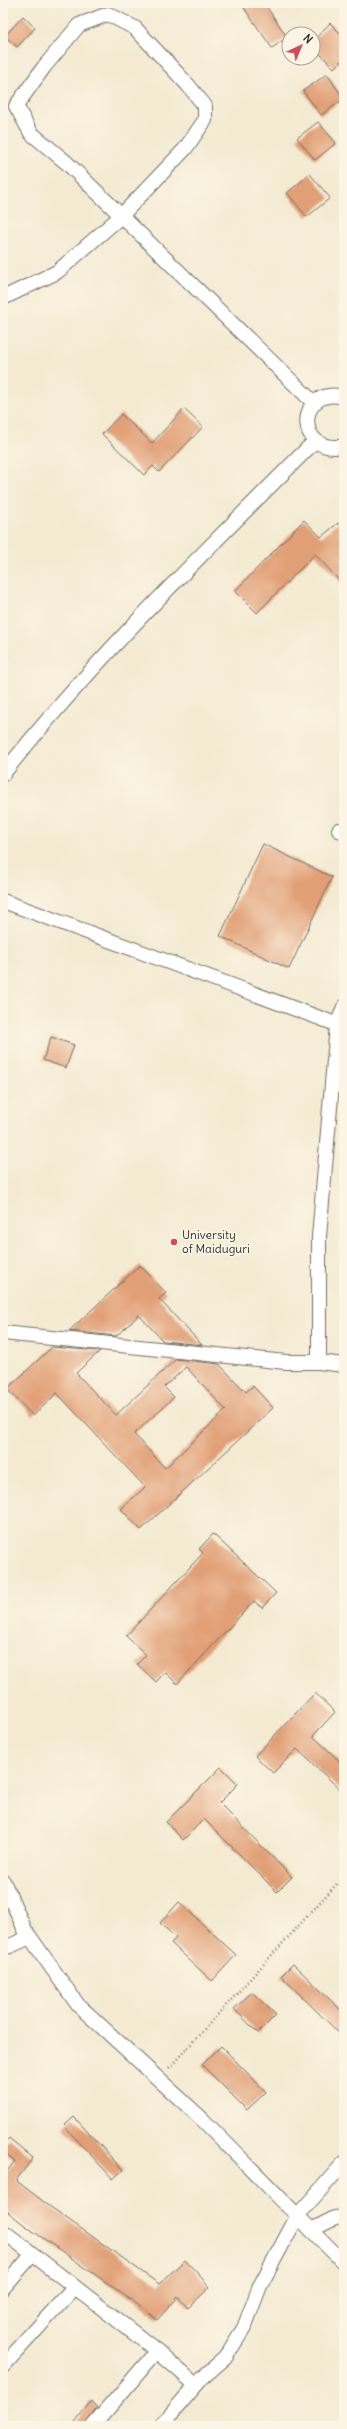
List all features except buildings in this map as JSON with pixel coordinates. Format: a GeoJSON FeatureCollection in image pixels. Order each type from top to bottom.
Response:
{"type":"FeatureCollection","features":[{"type":"Feature","properties":{"kind":"street"},"geometry":{"type":"LineString","coordinates":[[3,298],[57,272],[120,217],[185,149],[205,120],[205,106],[188,85],[135,28],[108,14],[79,25],[44,67],[16,106],[31,133],[67,163],[120,217],[314,403]]}},
{"type":"Feature","properties":{"kind":"street"},"geometry":{"type":"LineString","coordinates":[[344,397],[333,395],[323,397],[314,403],[308,412],[307,422],[309,432],[315,441],[324,446],[334,448],[344,446]]}},
{"type":"Feature","properties":{"kind":"street"},"geometry":{"type":"LineString","coordinates":[[3,774],[40,727],[147,610],[315,441]]}},
{"type":"Feature","properties":{"kind":"street"},"geometry":{"type":"LineString","coordinates":[[3,901],[340,1026]]}},
{"type":"Feature","properties":{"kind":"street"},"geometry":{"type":"LineString","coordinates":[[319,1362],[320,1237],[340,1026],[344,1007]]}},
{"type":"Feature","properties":{"kind":"street"},"geometry":{"type":"LineString","coordinates":[[3,1333],[286,1362],[319,1362],[344,1365]]}},
{"type":"Feature","properties":{"kind":"street"},"geometry":{"type":"LineString","coordinates":[[3,1881],[30,1937],[78,2005],[202,2119],[344,2263]]}},
{"type":"Feature","properties":{"kind":"street"},"geometry":{"type":"LineString","coordinates":[[3,1946],[10,1946],[30,1937]]}},
{"type":"Feature","properties":{"kind":"street"},"geometry":{"type":"LineString","coordinates":[[161,2426],[196,2385],[224,2358],[244,2328],[260,2286],[298,2215],[344,2163]]}},
{"type":"Feature","properties":{"kind":"street"},"geometry":{"type":"LineString","coordinates":[[310,2230],[335,2218],[344,2217]]}},
{"type":"Feature","properties":{"kind":"street"},"geometry":{"type":"LineString","coordinates":[[3,2231],[74,2288],[157,2351],[196,2385]]}},
{"type":"Feature","properties":{"kind":"street"},"geometry":{"type":"LineString","coordinates":[[3,2288],[32,2255]]}},
{"type":"Feature","properties":{"kind":"street"},"geometry":{"type":"LineString","coordinates":[[3,2366],[74,2288]]}},
{"type":"Feature","properties":{"kind":"street"},"geometry":{"type":"LineString","coordinates":[[93,2426],[157,2351]]}},
{"type":"Feature","properties":{"kind":"path"},"geometry":{"type":"LineString","coordinates":[[159,2080],[344,1876]]}},
{"type":"Feature","properties":{"kind":"place","name":"University of Maiduguri"},"geometry":{"type":"Point","coordinates":[174,1242]}}]}
